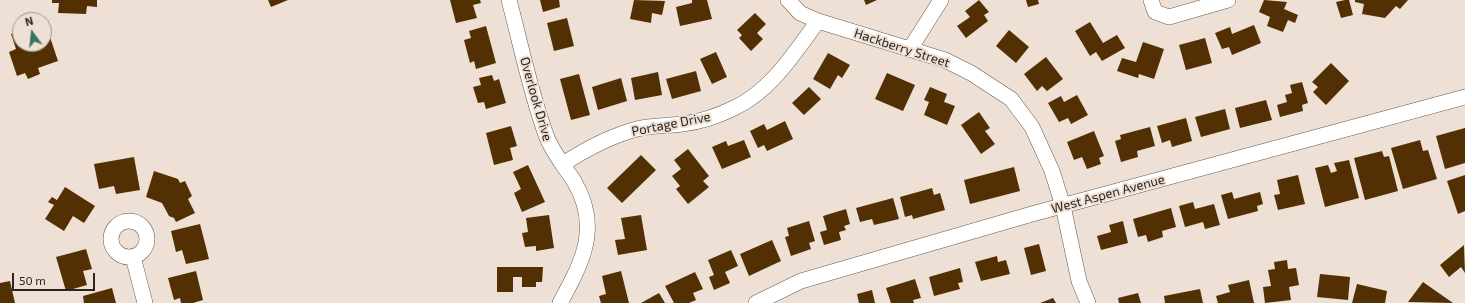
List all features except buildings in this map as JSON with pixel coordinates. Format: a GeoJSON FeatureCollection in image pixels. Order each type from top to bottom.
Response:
{"type":"FeatureCollection","features":[{"type":"Feature","properties":{"kind":"street","name":"Overlook Drive"},"geometry":{"type":"LineString","coordinates":[[509,0],[539,114],[551,148],[579,190],[584,202],[588,228],[586,247],[580,265],[560,303]]}},
{"type":"Feature","properties":{"kind":"street","name":"Hackberry Street"},"geometry":{"type":"LineString","coordinates":[[788,0],[800,13],[818,21],[945,60],[971,73],[1011,99],[1032,127],[1052,171],[1063,206],[1079,281],[1088,303]]}},
{"type":"Feature","properties":{"kind":"street"},"geometry":{"type":"LineString","coordinates":[[910,49],[941,0]]}},
{"type":"Feature","properties":{"kind":"street"},"geometry":{"type":"LineString","coordinates":[[1151,0],[1155,12],[1169,17],[1228,0]]}},
{"type":"Feature","properties":{"kind":"street","name":"Portage Drive"},"geometry":{"type":"LineString","coordinates":[[563,164],[589,147],[638,129],[685,124],[707,119],[736,108],[762,89],[790,60],[818,21]]}},
{"type":"Feature","properties":{"kind":"street","name":"West Aspen Avenue"},"geometry":{"type":"LineString","coordinates":[[756,303],[801,281],[1063,206],[1465,97]]}},
{"type":"Feature","properties":{"kind":"street"},"geometry":{"type":"LineString","coordinates":[[133,257],[145,303]]}}]}
